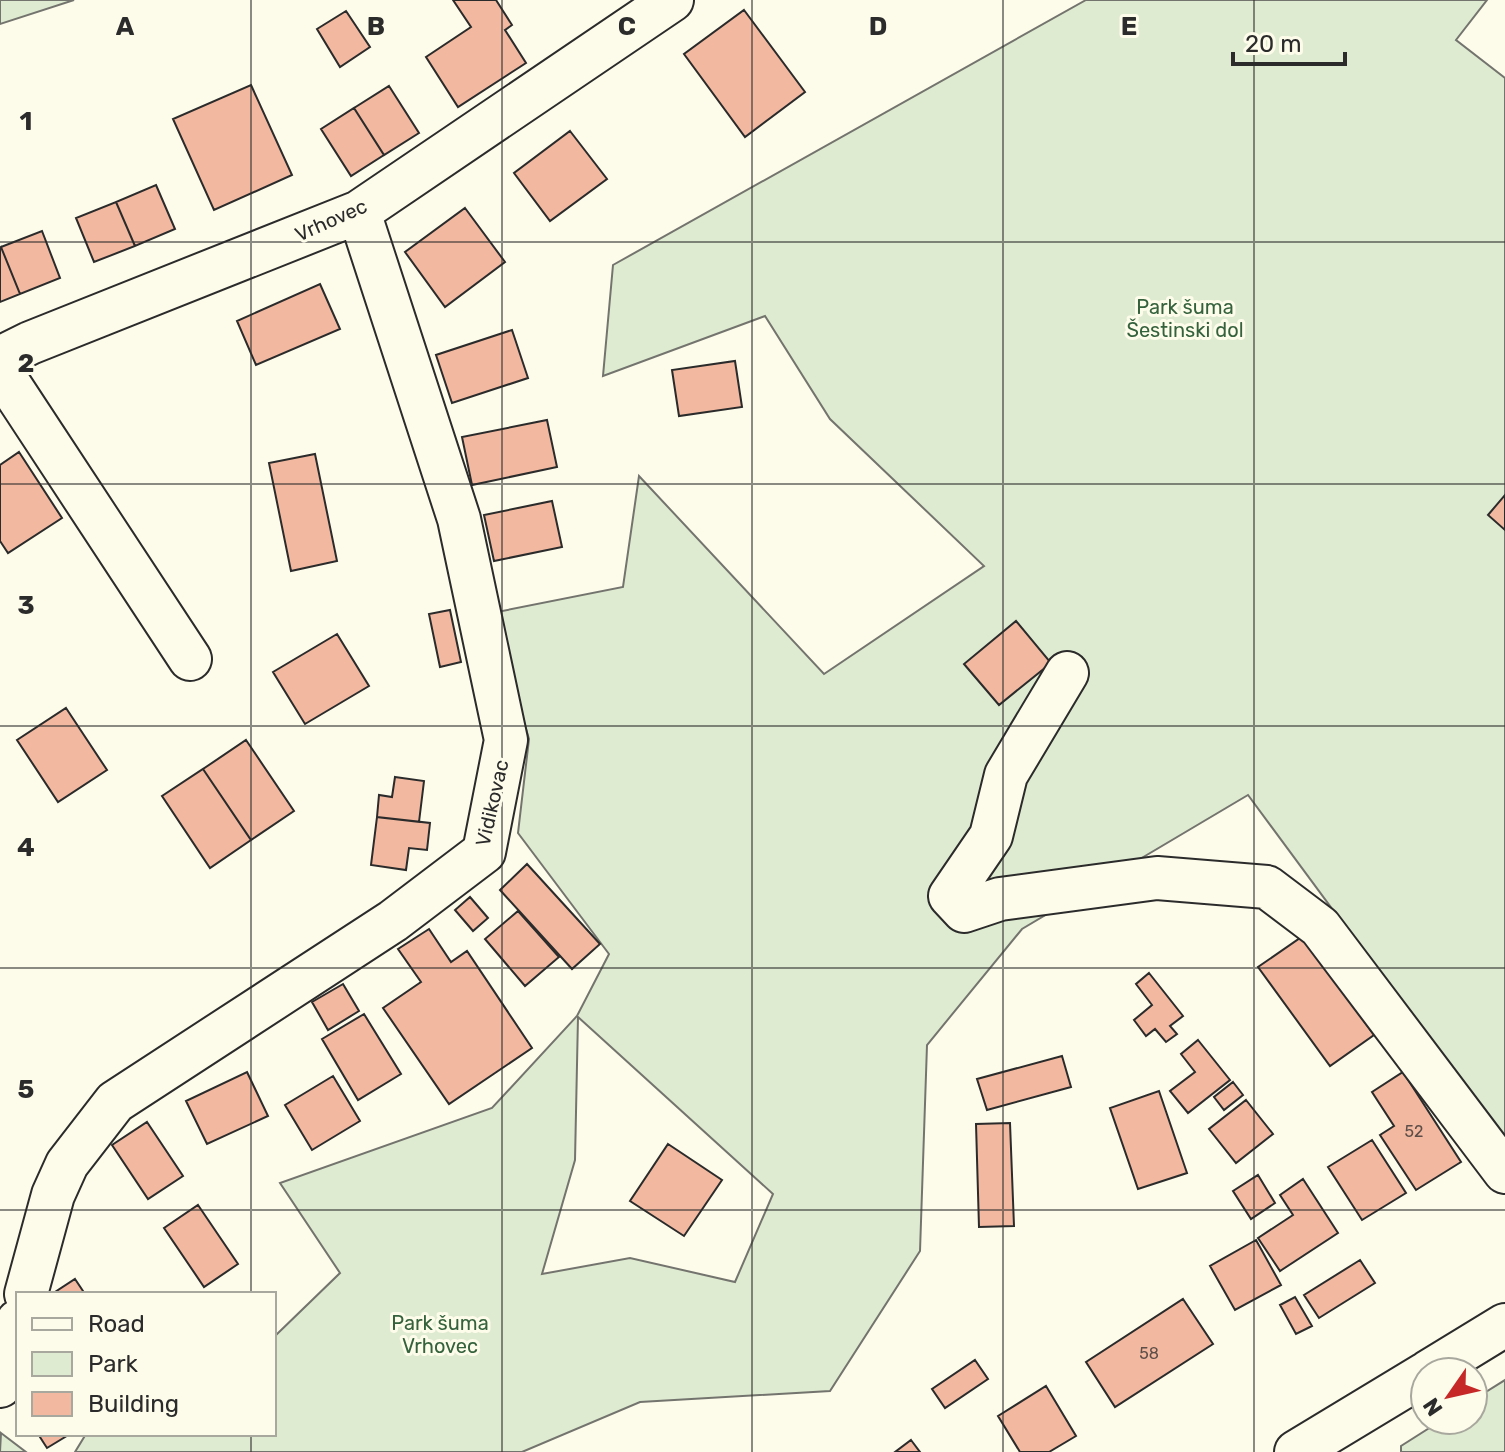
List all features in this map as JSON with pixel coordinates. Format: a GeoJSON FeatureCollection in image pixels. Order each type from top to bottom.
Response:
{"type":"FeatureCollection","features":[{"type":"Feature","properties":{"kind":"street","name":"Vrhovec"},"geometry":{"type":"LineString","coordinates":[[0,358],[30,343],[359,212],[672,0]]}},
{"type":"Feature","properties":{"kind":"street","name":"Vidikovac"},"geometry":{"type":"LineString","coordinates":[[27,1292],[53,1195],[67,1164],[115,1102],[393,921],[484,852],[506,740],[459,519],[359,212]]}},
{"type":"Feature","properties":{"kind":"street"},"geometry":{"type":"LineString","coordinates":[[0,370],[190,659]]}},
{"type":"Feature","properties":{"kind":"street"},"geometry":{"type":"LineString","coordinates":[[1067,673],[1006,775],[991,836],[950,896],[964,911],[1000,899],[1157,878],[1267,887],[1320,927],[1505,1172]]}},
{"type":"Feature","properties":{"kind":"street"},"geometry":{"type":"LineString","coordinates":[[1454,1356],[1505,1325]]}},
{"type":"Feature","properties":{"kind":"street"},"geometry":{"type":"LineString","coordinates":[[0,1386],[16,1328]]}},
{"type":"Feature","properties":{"kind":"street"},"geometry":{"type":"LineString","coordinates":[[1296,1452],[1409,1383]]}},
{"type":"Feature","properties":{"kind":"green space"},"geometry":{"type":"Polygon","coordinates":[[[0,0],[74,0],[0,24],[0,0]]]}},
{"type":"Feature","properties":{"kind":"green space","name":"Park šuma Šestinski dol"},"geometry":{"type":"Polygon","coordinates":[[[1086,0],[1487,0],[1456,40],[1505,78],[1505,1143],[1248,795],[1022,929],[927,1045],[920,1251],[830,1391],[640,1402],[522,1452],[75,1452],[85,1436],[276,1436],[276,1335],[340,1273],[280,1183],[492,1108],[577,1016],[609,954],[518,833],[529,739],[492,613],[623,587],[639,476],[824,674],[984,566],[830,419],[765,316],[603,376],[613,265],[1086,0]],[[578,1017],[575,1160],[542,1274],[630,1258],[735,1282],[773,1194],[578,1017]]]}},
{"type":"Feature","properties":{"kind":"green space"},"geometry":{"type":"Polygon","coordinates":[[[1505,1380],[1505,1452],[1401,1452],[1401,1446],[1417,1436],[1489,1436],[1489,1390],[1505,1380]]]}},
{"type":"Feature","properties":{"kind":"green space"},"geometry":{"type":"Polygon","coordinates":[[[1,1433],[26,1452],[0,1452],[1,1433]]]}},
{"type":"Feature","properties":{"kind":"building"},"geometry":{"type":"Polygon","coordinates":[[[453,0],[496,0],[512,25],[505,30],[526,63],[458,107],[426,57],[471,27],[453,0]]]}},
{"type":"Feature","properties":{"kind":"building"},"geometry":{"type":"Polygon","coordinates":[[[744,10],[805,92],[745,137],[684,54],[744,10]]]}},
{"type":"Feature","properties":{"kind":"building"},"geometry":{"type":"Polygon","coordinates":[[[346,11],[370,47],[340,67],[317,29],[346,11]]]}},
{"type":"Feature","properties":{"kind":"building"},"geometry":{"type":"Polygon","coordinates":[[[251,85],[292,175],[214,210],[173,119],[251,85]]]}},
{"type":"Feature","properties":{"kind":"building"},"geometry":{"type":"Polygon","coordinates":[[[389,86],[419,133],[384,155],[354,108],[389,86]]]}},
{"type":"Feature","properties":{"kind":"building"},"geometry":{"type":"Polygon","coordinates":[[[354,108],[384,155],[351,176],[321,129],[354,108]]]}},
{"type":"Feature","properties":{"kind":"building"},"geometry":{"type":"Polygon","coordinates":[[[570,131],[607,179],[550,221],[514,173],[570,131]]]}},
{"type":"Feature","properties":{"kind":"building"},"geometry":{"type":"Polygon","coordinates":[[[156,185],[175,229],[135,246],[116,202],[156,185]]]}},
{"type":"Feature","properties":{"kind":"building"},"geometry":{"type":"Polygon","coordinates":[[[116,202],[135,246],[94,262],[76,218],[116,202]]]}},
{"type":"Feature","properties":{"kind":"building"},"geometry":{"type":"Polygon","coordinates":[[[465,208],[505,262],[445,307],[405,252],[465,208]]]}},
{"type":"Feature","properties":{"kind":"building"},"geometry":{"type":"Polygon","coordinates":[[[42,231],[60,278],[20,294],[1,247],[42,231]]]}},
{"type":"Feature","properties":{"kind":"building"},"geometry":{"type":"Polygon","coordinates":[[[0,248],[20,294],[0,302],[0,248]]]}},
{"type":"Feature","properties":{"kind":"building"},"geometry":{"type":"Polygon","coordinates":[[[320,284],[340,329],[256,365],[237,321],[320,284]]]}},
{"type":"Feature","properties":{"kind":"building"},"geometry":{"type":"Polygon","coordinates":[[[512,330],[528,378],[452,403],[436,355],[512,330]]]}},
{"type":"Feature","properties":{"kind":"building"},"geometry":{"type":"Polygon","coordinates":[[[735,361],[742,407],[679,416],[672,370],[735,361]]]}},
{"type":"Feature","properties":{"kind":"building"},"geometry":{"type":"Polygon","coordinates":[[[547,420],[557,467],[472,485],[462,437],[547,420]]]}},
{"type":"Feature","properties":{"kind":"building"},"geometry":{"type":"Polygon","coordinates":[[[19,452],[62,518],[8,553],[0,541],[0,465],[19,452]]]}},
{"type":"Feature","properties":{"kind":"building"},"geometry":{"type":"Polygon","coordinates":[[[315,454],[337,561],[291,571],[269,463],[315,454]]]}},
{"type":"Feature","properties":{"kind":"building"},"geometry":{"type":"Polygon","coordinates":[[[1505,495],[1505,530],[1488,515],[1505,495]]]}},
{"type":"Feature","properties":{"kind":"building"},"geometry":{"type":"Polygon","coordinates":[[[552,501],[562,547],[494,561],[484,515],[552,501]]]}},
{"type":"Feature","properties":{"kind":"building"},"geometry":{"type":"Polygon","coordinates":[[[450,610],[461,662],[440,667],[429,614],[450,610]]]}},
{"type":"Feature","properties":{"kind":"building"},"geometry":{"type":"Polygon","coordinates":[[[1016,621],[1051,663],[999,705],[964,664],[1016,621]]]}},
{"type":"Feature","properties":{"kind":"building"},"geometry":{"type":"Polygon","coordinates":[[[337,634],[369,686],[305,724],[273,672],[337,634]]]}},
{"type":"Feature","properties":{"kind":"building"},"geometry":{"type":"Polygon","coordinates":[[[66,708],[107,770],[58,802],[17,740],[66,708]]]}},
{"type":"Feature","properties":{"kind":"building"},"geometry":{"type":"Polygon","coordinates":[[[246,740],[294,811],[251,840],[203,769],[246,740]]]}},
{"type":"Feature","properties":{"kind":"building"},"geometry":{"type":"Polygon","coordinates":[[[203,769],[251,840],[210,868],[162,796],[203,769]]]}},
{"type":"Feature","properties":{"kind":"building"},"geometry":{"type":"Polygon","coordinates":[[[395,777],[424,781],[419,822],[377,817],[379,795],[392,797],[395,777]]]}},
{"type":"Feature","properties":{"kind":"building"},"geometry":{"type":"Polygon","coordinates":[[[377,817],[430,823],[427,850],[409,848],[406,870],[371,865],[377,817]]]}},
{"type":"Feature","properties":{"kind":"building"},"geometry":{"type":"Polygon","coordinates":[[[527,864],[600,944],[572,969],[500,890],[527,864]]]}},
{"type":"Feature","properties":{"kind":"building"},"geometry":{"type":"Polygon","coordinates":[[[470,897],[488,918],[473,931],[455,910],[470,897]]]}},
{"type":"Feature","properties":{"kind":"building"},"geometry":{"type":"Polygon","coordinates":[[[518,911],[559,957],[525,986],[485,939],[518,911]]]}},
{"type":"Feature","properties":{"kind":"building"},"geometry":{"type":"Polygon","coordinates":[[[429,929],[451,962],[467,951],[532,1048],[449,1104],[383,1008],[421,982],[398,949],[429,929]]]}},
{"type":"Feature","properties":{"kind":"building"},"geometry":{"type":"Polygon","coordinates":[[[1303,936],[1374,1035],[1330,1066],[1258,967],[1303,936]]]}},
{"type":"Feature","properties":{"kind":"building"},"geometry":{"type":"Polygon","coordinates":[[[1149,973],[1183,1016],[1170,1026],[1177,1034],[1166,1042],[1155,1029],[1146,1036],[1134,1020],[1152,1005],[1136,984],[1149,973]]]}},
{"type":"Feature","properties":{"kind":"building"},"geometry":{"type":"Polygon","coordinates":[[[343,984],[359,1011],[328,1030],[312,1002],[343,984]]]}},
{"type":"Feature","properties":{"kind":"building"},"geometry":{"type":"Polygon","coordinates":[[[364,1014],[401,1074],[358,1100],[322,1039],[364,1014]]]}},
{"type":"Feature","properties":{"kind":"building"},"geometry":{"type":"Polygon","coordinates":[[[1198,1040],[1230,1080],[1188,1113],[1170,1091],[1195,1072],[1181,1054],[1198,1040]]]}},
{"type":"Feature","properties":{"kind":"building"},"geometry":{"type":"Polygon","coordinates":[[[1062,1056],[1071,1087],[987,1110],[977,1079],[1062,1056]]]}},
{"type":"Feature","properties":{"kind":"building"},"geometry":{"type":"Polygon","coordinates":[[[247,1072],[268,1116],[207,1144],[186,1101],[247,1072]]]}},
{"type":"Feature","properties":{"kind":"building"},"geometry":{"type":"Polygon","coordinates":[[[1403,1072],[1461,1162],[1416,1190],[1380,1135],[1394,1126],[1372,1092],[1403,1072]]]}},
{"type":"Feature","properties":{"kind":"building"},"geometry":{"type":"Polygon","coordinates":[[[333,1076],[360,1121],[312,1150],[285,1105],[333,1076]]]}},
{"type":"Feature","properties":{"kind":"building"},"geometry":{"type":"Polygon","coordinates":[[[1233,1082],[1243,1095],[1224,1110],[1214,1097],[1233,1082]]]}},
{"type":"Feature","properties":{"kind":"building"},"geometry":{"type":"Polygon","coordinates":[[[1159,1091],[1187,1173],[1138,1189],[1110,1108],[1159,1091]]]}},
{"type":"Feature","properties":{"kind":"building"},"geometry":{"type":"Polygon","coordinates":[[[1246,1100],[1273,1134],[1236,1163],[1209,1129],[1246,1100]]]}},
{"type":"Feature","properties":{"kind":"building"},"geometry":{"type":"Polygon","coordinates":[[[147,1122],[183,1176],[148,1199],[112,1145],[147,1122]]]}},
{"type":"Feature","properties":{"kind":"building"},"geometry":{"type":"Polygon","coordinates":[[[1010,1123],[1014,1226],[979,1227],[976,1124],[1010,1123]]]}},
{"type":"Feature","properties":{"kind":"building"},"geometry":{"type":"Polygon","coordinates":[[[1372,1140],[1406,1193],[1362,1220],[1328,1167],[1372,1140]]]}},
{"type":"Feature","properties":{"kind":"building"},"geometry":{"type":"Polygon","coordinates":[[[668,1144],[722,1180],[684,1236],[630,1201],[668,1144]]]}},
{"type":"Feature","properties":{"kind":"building"},"geometry":{"type":"Polygon","coordinates":[[[1258,1175],[1275,1203],[1251,1219],[1233,1191],[1258,1175]]]}},
{"type":"Feature","properties":{"kind":"building"},"geometry":{"type":"Polygon","coordinates":[[[1303,1179],[1338,1233],[1280,1271],[1258,1238],[1293,1215],[1280,1195],[1303,1179]]]}},
{"type":"Feature","properties":{"kind":"building"},"geometry":{"type":"Polygon","coordinates":[[[198,1205],[238,1264],[204,1287],[164,1228],[198,1205]]]}},
{"type":"Feature","properties":{"kind":"building"},"geometry":{"type":"Polygon","coordinates":[[[1256,1240],[1281,1285],[1235,1310],[1210,1266],[1256,1240]]]}},
{"type":"Feature","properties":{"kind":"building"},"geometry":{"type":"Polygon","coordinates":[[[1360,1260],[1375,1283],[1319,1318],[1304,1295],[1360,1260]]]}},
{"type":"Feature","properties":{"kind":"building"},"geometry":{"type":"Polygon","coordinates":[[[75,1279],[84,1292],[55,1292],[75,1279]]]}},
{"type":"Feature","properties":{"kind":"building"},"geometry":{"type":"Polygon","coordinates":[[[1295,1297],[1312,1326],[1296,1334],[1280,1305],[1295,1297]]]}},
{"type":"Feature","properties":{"kind":"building"},"geometry":{"type":"Polygon","coordinates":[[[1183,1299],[1213,1344],[1115,1407],[1086,1362],[1183,1299]]]}},
{"type":"Feature","properties":{"kind":"building"},"geometry":{"type":"Polygon","coordinates":[[[975,1360],[988,1379],[945,1408],[932,1389],[975,1360]]]}},
{"type":"Feature","properties":{"kind":"building"},"geometry":{"type":"Polygon","coordinates":[[[1046,1386],[1076,1436],[1049,1452],[1020,1452],[998,1416],[1046,1386]]]}},
{"type":"Feature","properties":{"kind":"building"},"geometry":{"type":"Polygon","coordinates":[[[39,1436],[67,1436],[47,1448],[39,1436]]]}},
{"type":"Feature","properties":{"kind":"building"},"geometry":{"type":"Polygon","coordinates":[[[911,1440],[920,1452],[895,1452],[911,1440]]]}},
{"type":"Feature","properties":{"kind":"park label","name":"Park šuma Vrhovec"},"geometry":{"type":"Point","coordinates":[440,1334]}}]}
